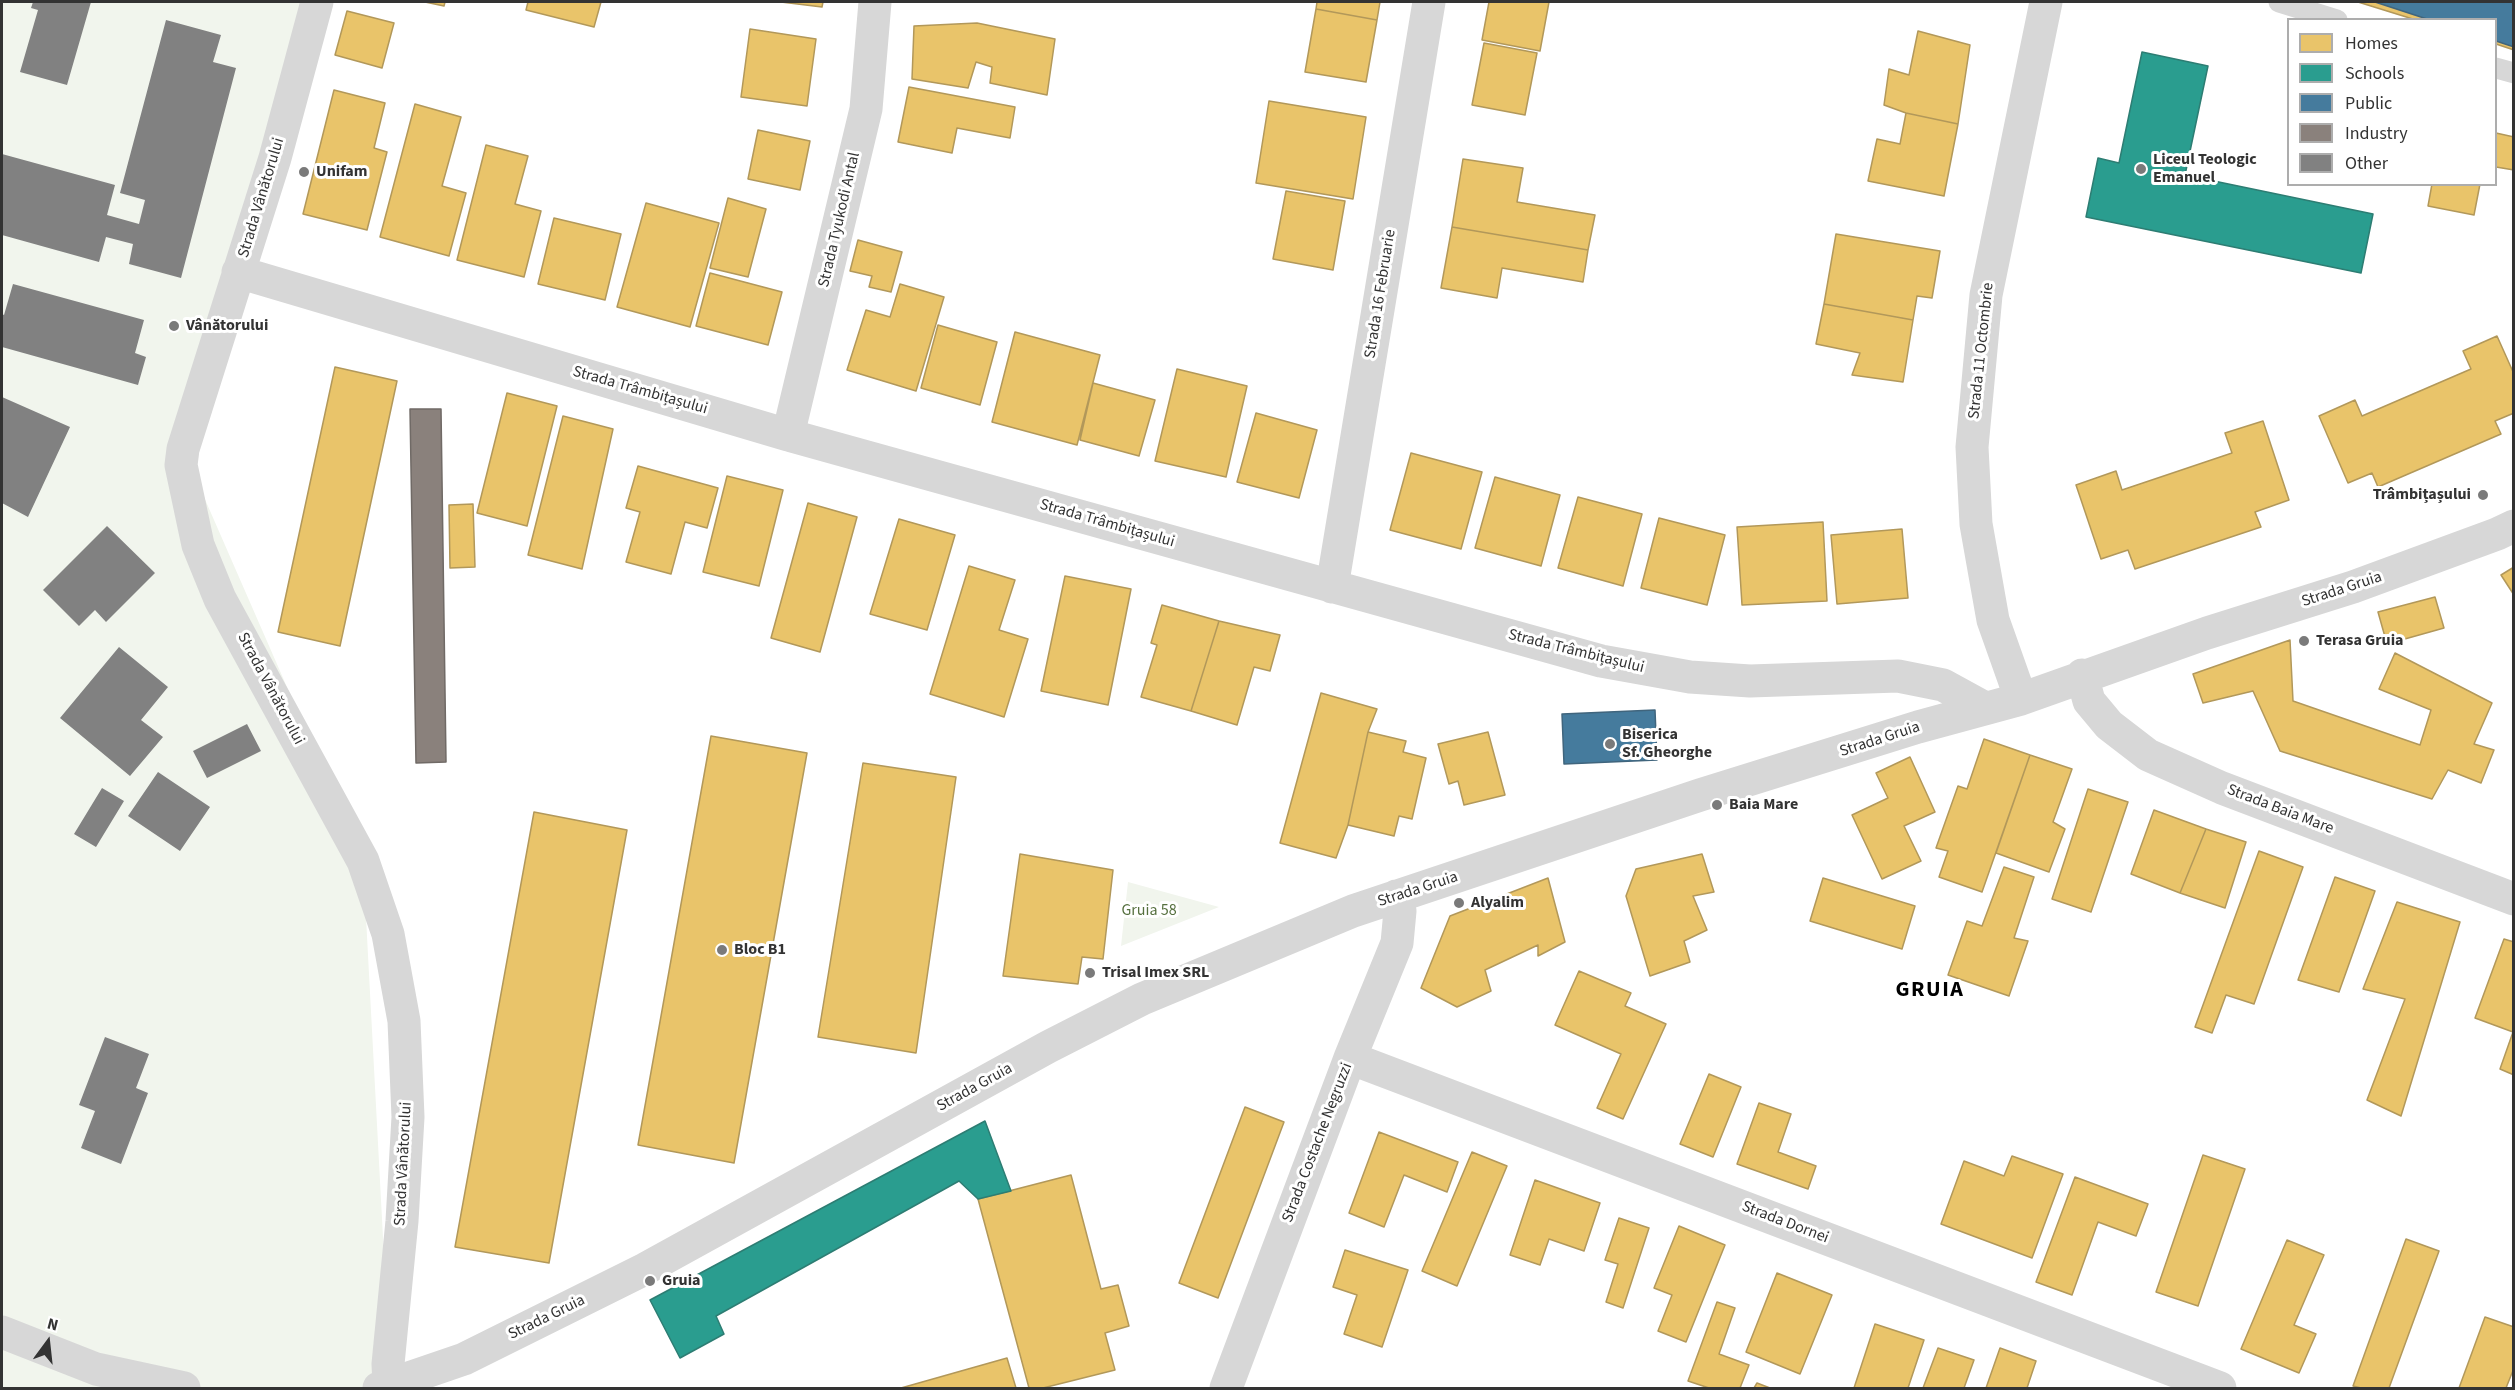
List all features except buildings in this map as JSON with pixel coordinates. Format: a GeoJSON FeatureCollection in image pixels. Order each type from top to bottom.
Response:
{"type":"FeatureCollection","features":[{"type":"Feature","properties":{"kind":"street","name":"Strada Vânătorului"},"geometry":{"type":"LineString","coordinates":[[317,2],[275,158],[183,449],[181,465],[198,545],[220,599],[363,861],[388,934],[404,1021],[408,1117],[402,1221],[384,1387]]}},
{"type":"Feature","properties":{"kind":"street","name":"Strada Tyukodi Antal"},"geometry":{"type":"LineString","coordinates":[[788,435],[866,109],[875,2]]}},
{"type":"Feature","properties":{"kind":"street","name":"Strada 16 Februarie"},"geometry":{"type":"LineString","coordinates":[[1332,587],[1429,2]]}},
{"type":"Feature","properties":{"kind":"street","name":"Strada 11 Octombrie"},"geometry":{"type":"LineString","coordinates":[[2022,699],[1993,620],[1976,524],[1972,447],[1986,295],[2046,2]]}},
{"type":"Feature","properties":{"kind":"street","name":"Strada Trâmbițașului"},"geometry":{"type":"LineString","coordinates":[[238,272],[788,435],[1332,587],[1624,665],[1690,677],[1750,681],[1898,676],[1943,685],[1984,708]]}},
{"type":"Feature","properties":{"kind":"street","name":"Strada Gruia"},"geometry":{"type":"LineString","coordinates":[[384,1387],[464,1359],[638,1272],[1048,1047],[1142,999],[1353,910],[1700,795],[1984,708],[2022,699],[2082,675],[2353,587],[2514,526]]}},
{"type":"Feature","properties":{"kind":"street","name":"Strada Baia Mare"},"geometry":{"type":"LineString","coordinates":[[2082,675],[2089,701],[2109,725],[2148,755],[2222,788],[2514,899]]}},
{"type":"Feature","properties":{"kind":"street","name":"Strada Costache Negruzzi"},"geometry":{"type":"LineString","coordinates":[[1226,1389],[1350,1059],[1397,943],[1400,911],[1396,897]]}},
{"type":"Feature","properties":{"kind":"street","name":"Strada Dornei"},"geometry":{"type":"LineString","coordinates":[[1350,1059],[2220,1389]]}},
{"type":"Feature","properties":{"kind":"street"},"geometry":{"type":"LineString","coordinates":[[2,1332],[96,1369],[184,1389]]}},
{"type":"Feature","properties":{"kind":"lane"},"geometry":{"type":"LineString","coordinates":[[2279,2],[2331,18]]}},
{"type":"Feature","properties":{"kind":"lane"},"geometry":{"type":"LineString","coordinates":[[2497,68],[2514,73]]}},
{"type":"Feature","properties":{"kind":"green space"},"geometry":{"type":"Polygon","coordinates":[[[2,2],[312,2],[183,449],[363,861],[391,1388],[2,1388],[2,2]]]}},
{"type":"Feature","properties":{"kind":"green space","name":"Gruia 58"},"geometry":{"type":"Polygon","coordinates":[[[1128,882],[1219,907],[1121,946],[1128,882]]]}},
{"type":"Feature","properties":{"kind":"place","name":"Liceul Teologic Emanuel"},"geometry":{"type":"Point","coordinates":[2141,169]}},
{"type":"Feature","properties":{"kind":"place","name":"Unifam"},"geometry":{"type":"Point","coordinates":[304,172]}},
{"type":"Feature","properties":{"kind":"place","name":"Vânătorului"},"geometry":{"type":"Point","coordinates":[174,326]}},
{"type":"Feature","properties":{"kind":"place","name":"Trâmbițașului"},"geometry":{"type":"Point","coordinates":[2483,495]}},
{"type":"Feature","properties":{"kind":"place","name":"Terasa Gruia"},"geometry":{"type":"Point","coordinates":[2304,641]}},
{"type":"Feature","properties":{"kind":"place","name":"Biserica Sf. Gheorghe"},"geometry":{"type":"Point","coordinates":[1610,744]}},
{"type":"Feature","properties":{"kind":"place","name":"Baia Mare"},"geometry":{"type":"Point","coordinates":[1717,805]}},
{"type":"Feature","properties":{"kind":"place","name":"Alyalim"},"geometry":{"type":"Point","coordinates":[1459,903]}},
{"type":"Feature","properties":{"kind":"place","name":"Bloc B1"},"geometry":{"type":"Point","coordinates":[722,950]}},
{"type":"Feature","properties":{"kind":"place","name":"Trisal Imex SRL"},"geometry":{"type":"Point","coordinates":[1090,973]}},
{"type":"Feature","properties":{"kind":"place","name":"Gruia"},"geometry":{"type":"Point","coordinates":[650,1281]}},
{"type":"Feature","properties":{"kind":"district","name":"GRUIA"},"geometry":{"type":"Point","coordinates":[1930,991]}}]}
